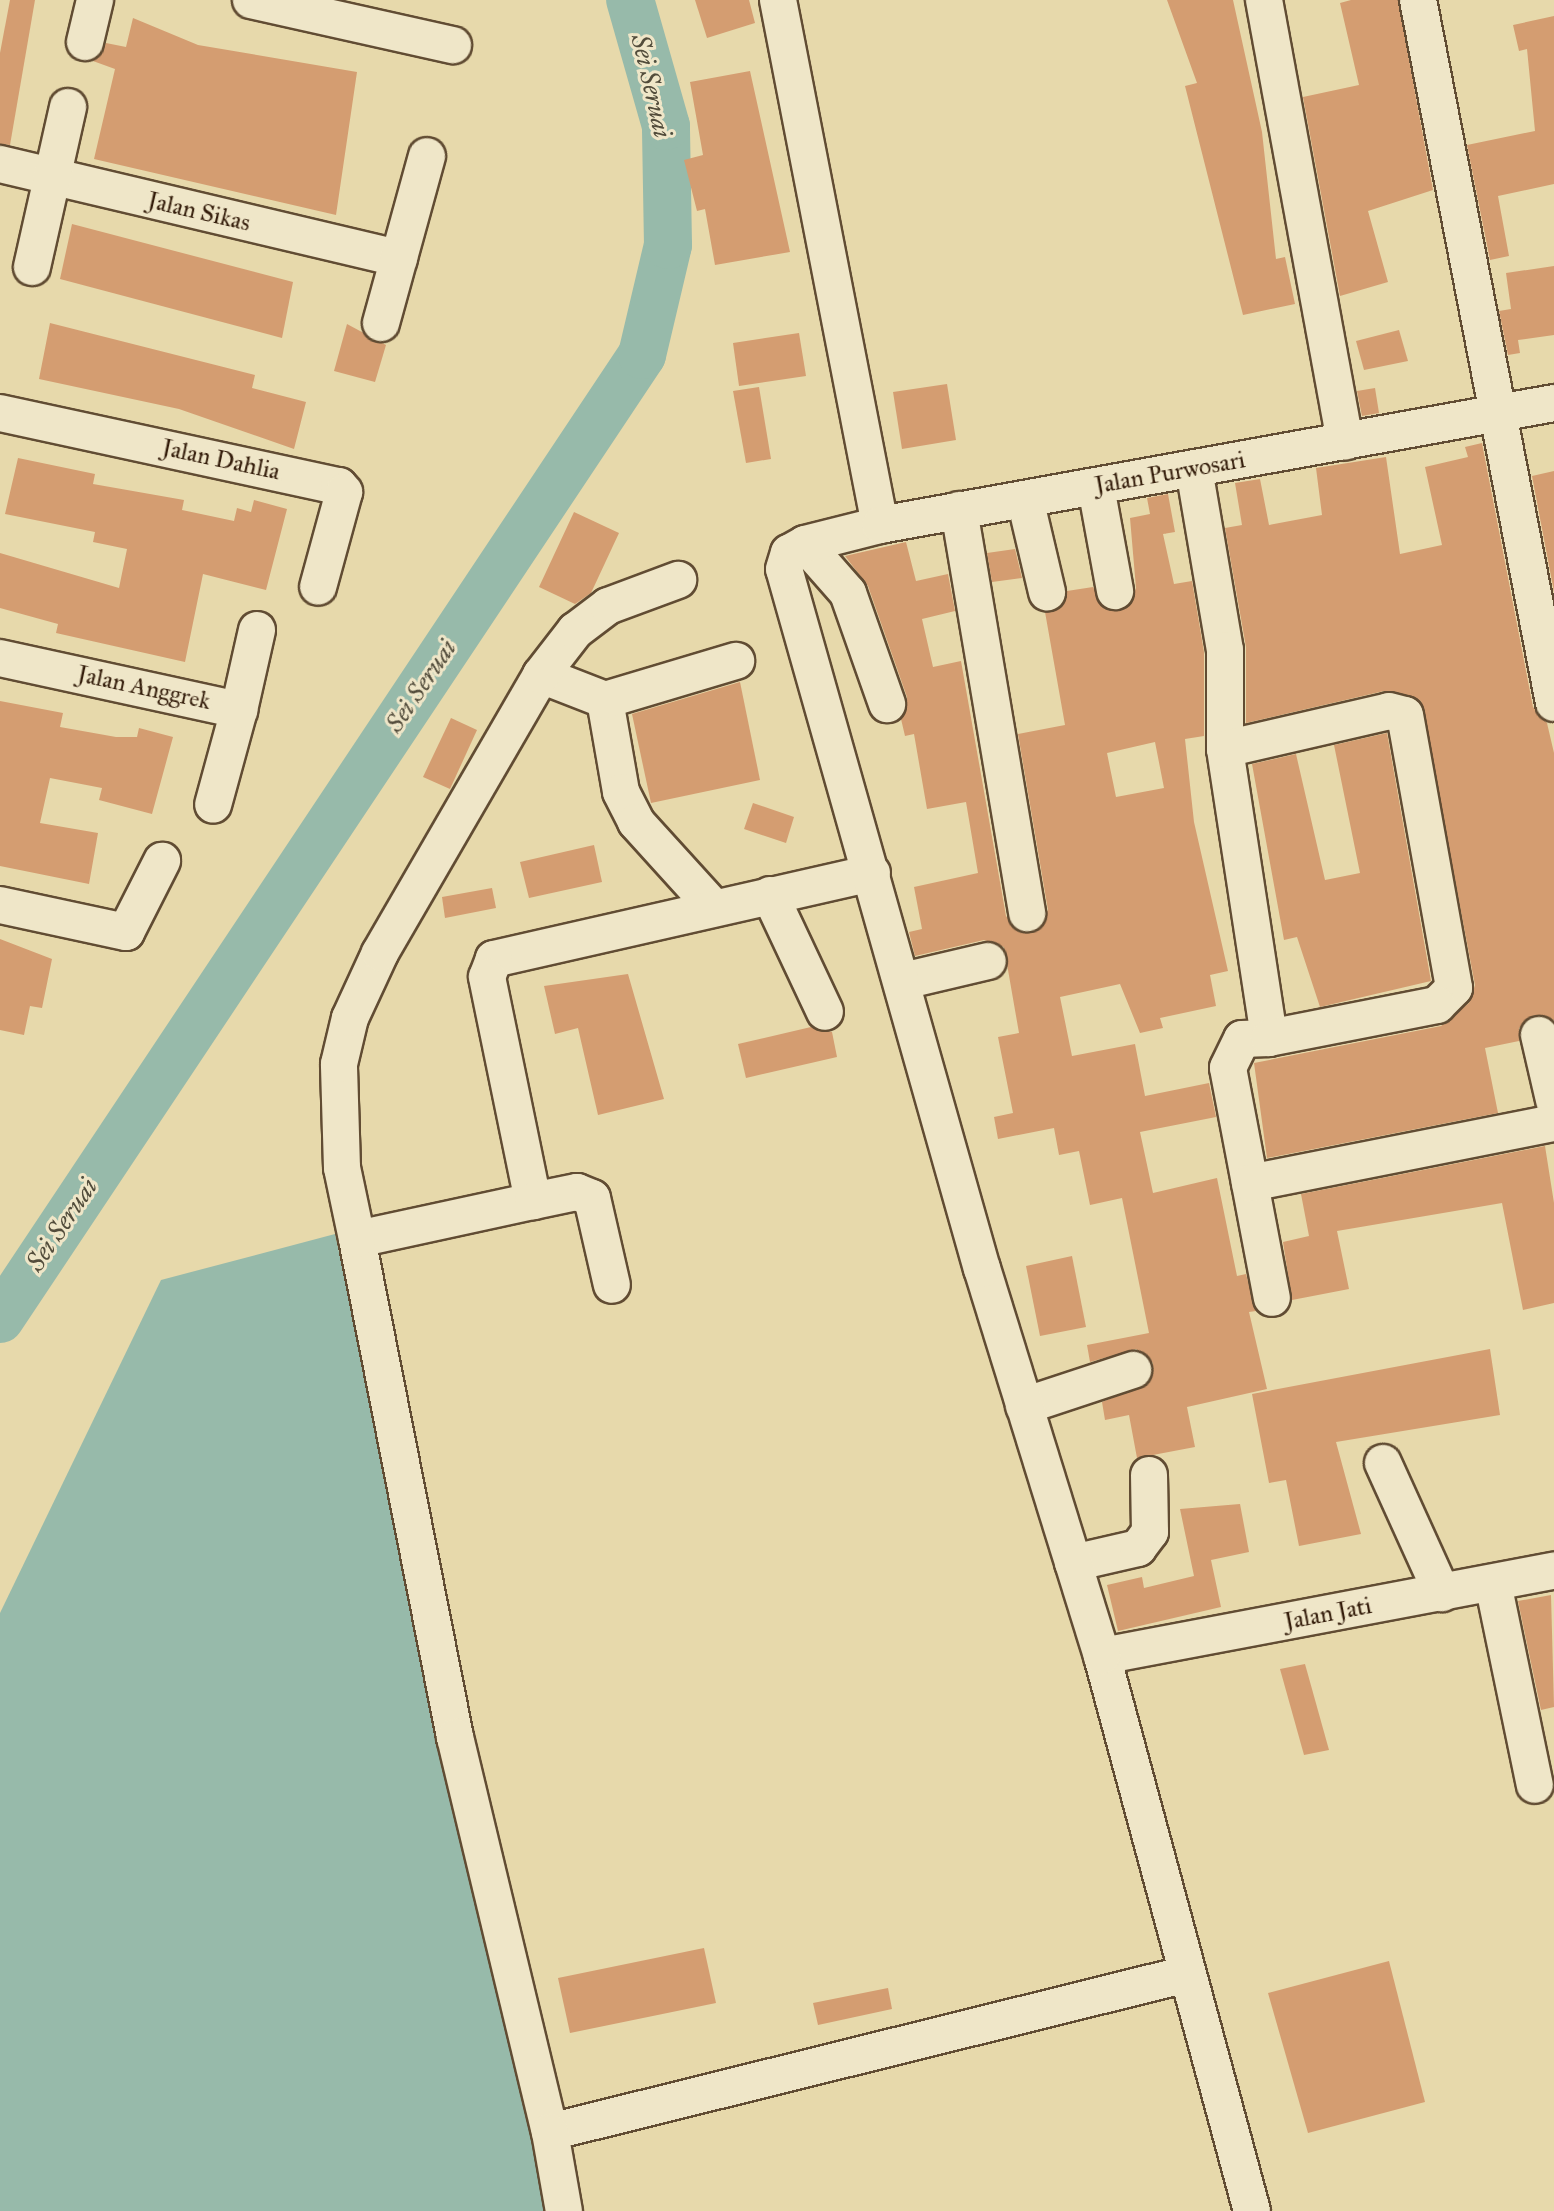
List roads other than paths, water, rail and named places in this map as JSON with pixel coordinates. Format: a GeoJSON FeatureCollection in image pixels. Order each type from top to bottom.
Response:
{"type":"FeatureCollection","features":[{"type":"Feature","properties":{"kind":"street"},"geometry":{"type":"LineString","coordinates":[[85,42],[95,0]]}},
{"type":"Feature","properties":{"kind":"street"},"geometry":{"type":"LineString","coordinates":[[251,0],[453,45]]}},
{"type":"Feature","properties":{"kind":"street"},"geometry":{"type":"LineString","coordinates":[[778,0],[880,525]]}},
{"type":"Feature","properties":{"kind":"street"},"geometry":{"type":"LineString","coordinates":[[1264,0],[1345,442]]}},
{"type":"Feature","properties":{"kind":"street"},"geometry":{"type":"LineString","coordinates":[[1418,0],[1554,703]]}},
{"type":"Feature","properties":{"kind":"street"},"geometry":{"type":"LineString","coordinates":[[32,267],[68,107]]}},
{"type":"Feature","properties":{"kind":"street"},"geometry":{"type":"LineString","coordinates":[[381,323],[427,156]]}},
{"type":"Feature","properties":{"kind":"street","name":"Jalan Sikas"},"geometry":{"type":"LineString","coordinates":[[0,164],[399,258]]}},
{"type":"Feature","properties":{"kind":"street","name":"Jalan Purwosari"},"geometry":{"type":"LineString","coordinates":[[797,548],[880,525],[1554,403]]}},
{"type":"Feature","properties":{"kind":"street","name":"Jalan Dahlia"},"geometry":{"type":"LineString","coordinates":[[0,413],[339,486],[344,492],[318,587]]}},
{"type":"Feature","properties":{"kind":"street"},"geometry":{"type":"LineString","coordinates":[[1194,469],[1229,685],[1225,749],[1269,1038]]}},
{"type":"Feature","properties":{"kind":"street"},"geometry":{"type":"LineString","coordinates":[[1096,487],[1115,591]]}},
{"type":"Feature","properties":{"kind":"street"},"geometry":{"type":"LineString","coordinates":[[1025,499],[1047,592]]}},
{"type":"Feature","properties":{"kind":"street"},"geometry":{"type":"LineString","coordinates":[[959,510],[1027,913]]}},
{"type":"Feature","properties":{"kind":"street"},"geometry":{"type":"LineString","coordinates":[[887,704],[848,593],[797,548],[785,577],[1024,1406],[1102,1656],[1252,2211]]}},
{"type":"Feature","properties":{"kind":"street"},"geometry":{"type":"LineString","coordinates":[[564,2211],[550,2132],[455,1737],[342,1168],[339,1064],[350,1018],[541,675],[592,615],[678,580]]}},
{"type":"Feature","properties":{"kind":"street"},"geometry":{"type":"LineString","coordinates":[[239,710],[257,630]]}},
{"type":"Feature","properties":{"kind":"street","name":"Jalan Anggrek"},"geometry":{"type":"LineString","coordinates":[[0,658],[239,710],[213,805]]}},
{"type":"Feature","properties":{"kind":"street"},"geometry":{"type":"LineString","coordinates":[[541,675],[605,700],[736,661]]}},
{"type":"Feature","properties":{"kind":"street"},"geometry":{"type":"LineString","coordinates":[[605,700],[621,792],[636,822],[714,908]]}},
{"type":"Feature","properties":{"kind":"street"},"geometry":{"type":"LineString","coordinates":[[1225,749],[1389,711],[1405,715],[1454,988],[1437,1005],[1269,1038],[1242,1039],[1229,1059],[1272,1298]]}},
{"type":"Feature","properties":{"kind":"street"},"geometry":{"type":"LineString","coordinates":[[0,905],[126,932],[162,861]]}},
{"type":"Feature","properties":{"kind":"street"},"geometry":{"type":"LineString","coordinates":[[533,1201],[488,966],[504,956],[872,873]]}},
{"type":"Feature","properties":{"kind":"street"},"geometry":{"type":"LineString","coordinates":[[770,895],[825,1012]]}},
{"type":"Feature","properties":{"kind":"street"},"geometry":{"type":"LineString","coordinates":[[903,981],[988,961]]}},
{"type":"Feature","properties":{"kind":"street"},"geometry":{"type":"LineString","coordinates":[[1539,1035],[1554,1100]]}},
{"type":"Feature","properties":{"kind":"street"},"geometry":{"type":"LineString","coordinates":[[1250,1183],[1554,1123]]}},
{"type":"Feature","properties":{"kind":"street"},"geometry":{"type":"LineString","coordinates":[[357,1239],[577,1192],[592,1198],[612,1285]]}},
{"type":"Feature","properties":{"kind":"street"},"geometry":{"type":"LineString","coordinates":[[1024,1406],[1133,1370]]}},
{"type":"Feature","properties":{"kind":"street"},"geometry":{"type":"LineString","coordinates":[[1383,1463],[1442,1593]]}},
{"type":"Feature","properties":{"kind":"street"},"geometry":{"type":"LineString","coordinates":[[1073,1563],[1138,1548],[1150,1532],[1149,1475]]}},
{"type":"Feature","properties":{"kind":"street","name":"Jalan Jati"},"geometry":{"type":"LineString","coordinates":[[1102,1656],[1554,1571]]}},
{"type":"Feature","properties":{"kind":"street"},"geometry":{"type":"LineString","coordinates":[[1493,1583],[1535,1785]]}},
{"type":"Feature","properties":{"kind":"street"},"geometry":{"type":"LineString","coordinates":[[550,2132],[1187,1974]]}},
{"type":"Feature","properties":{"kind":"waterway","name":"Sei Seruai"},"geometry":{"type":"LineString","coordinates":[[0,1319],[642,355],[668,245],[666,126],[630,0]]}}]}
